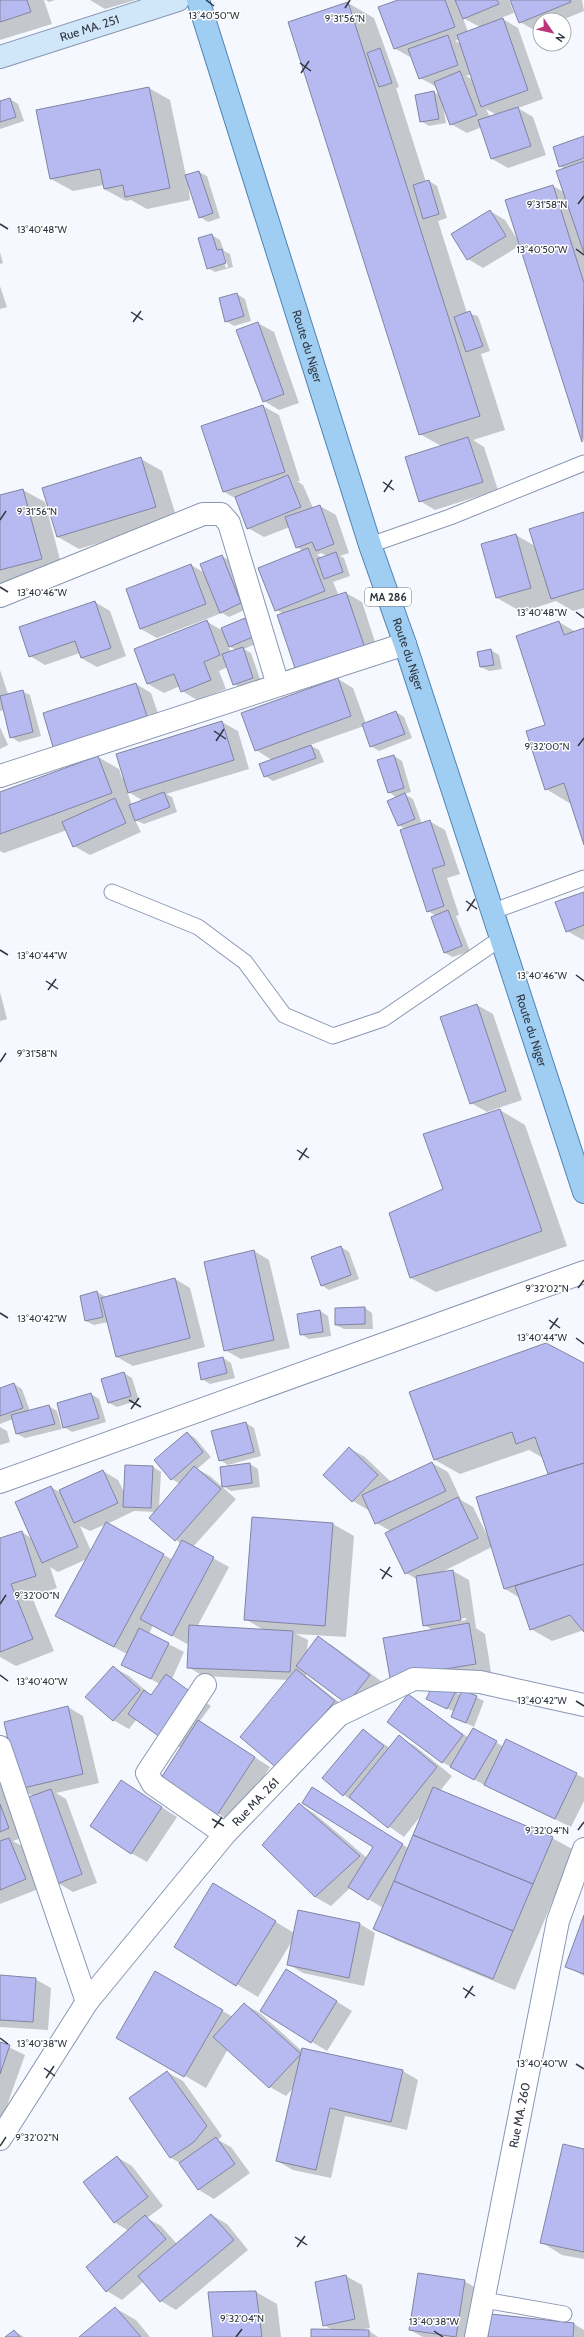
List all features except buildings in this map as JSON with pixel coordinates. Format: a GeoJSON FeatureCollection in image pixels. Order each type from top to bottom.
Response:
{"type":"FeatureCollection","features":[{"type":"Feature","properties":{"kind":"main road","name":"Route du Niger"},"geometry":{"type":"LineString","coordinates":[[198,0],[370,545],[405,644],[491,912],[584,1192]]}},
{"type":"Feature","properties":{"kind":"street","name":"Rue MA. 251"},"geometry":{"type":"LineString","coordinates":[[0,57],[178,0]]}},
{"type":"Feature","properties":{"kind":"street"},"geometry":{"type":"LineString","coordinates":[[0,596],[203,514],[221,514],[229,523],[278,685]]}},
{"type":"Feature","properties":{"kind":"street"},"geometry":{"type":"LineString","coordinates":[[0,776],[405,644]]}},
{"type":"Feature","properties":{"kind":"street"},"geometry":{"type":"LineString","coordinates":[[0,1482],[584,1272]]}},
{"type":"Feature","properties":{"kind":"street","name":"Rue MA. 261"},"geometry":{"type":"LineString","coordinates":[[0,2139],[87,2002],[225,1834],[339,1715],[414,1679],[480,1682],[584,1705]]}},
{"type":"Feature","properties":{"kind":"street"},"geometry":{"type":"LineString","coordinates":[[205,1685],[147,1773],[153,1784],[168,1796],[225,1834]]}},
{"type":"Feature","properties":{"kind":"street"},"geometry":{"type":"LineString","coordinates":[[0,1747],[87,2002]]}},
{"type":"Feature","properties":{"kind":"street","name":"Rue MA. 260"},"geometry":{"type":"LineString","coordinates":[[476,2337],[558,1921],[584,1849]]}},
{"type":"Feature","properties":{"kind":"lane"},"geometry":{"type":"LineString","coordinates":[[370,545],[450,517],[584,463]]}},
{"type":"Feature","properties":{"kind":"lane"},"geometry":{"type":"LineString","coordinates":[[491,912],[584,878]]}},
{"type":"Feature","properties":{"kind":"lane"},"geometry":{"type":"LineString","coordinates":[[112,892],[198,927],[245,962],[284,1015],[332,1036],[383,1019],[500,939]]}},
{"type":"Feature","properties":{"kind":"lane"},"geometry":{"type":"LineString","coordinates":[[484,2300],[564,2314]]}}]}
